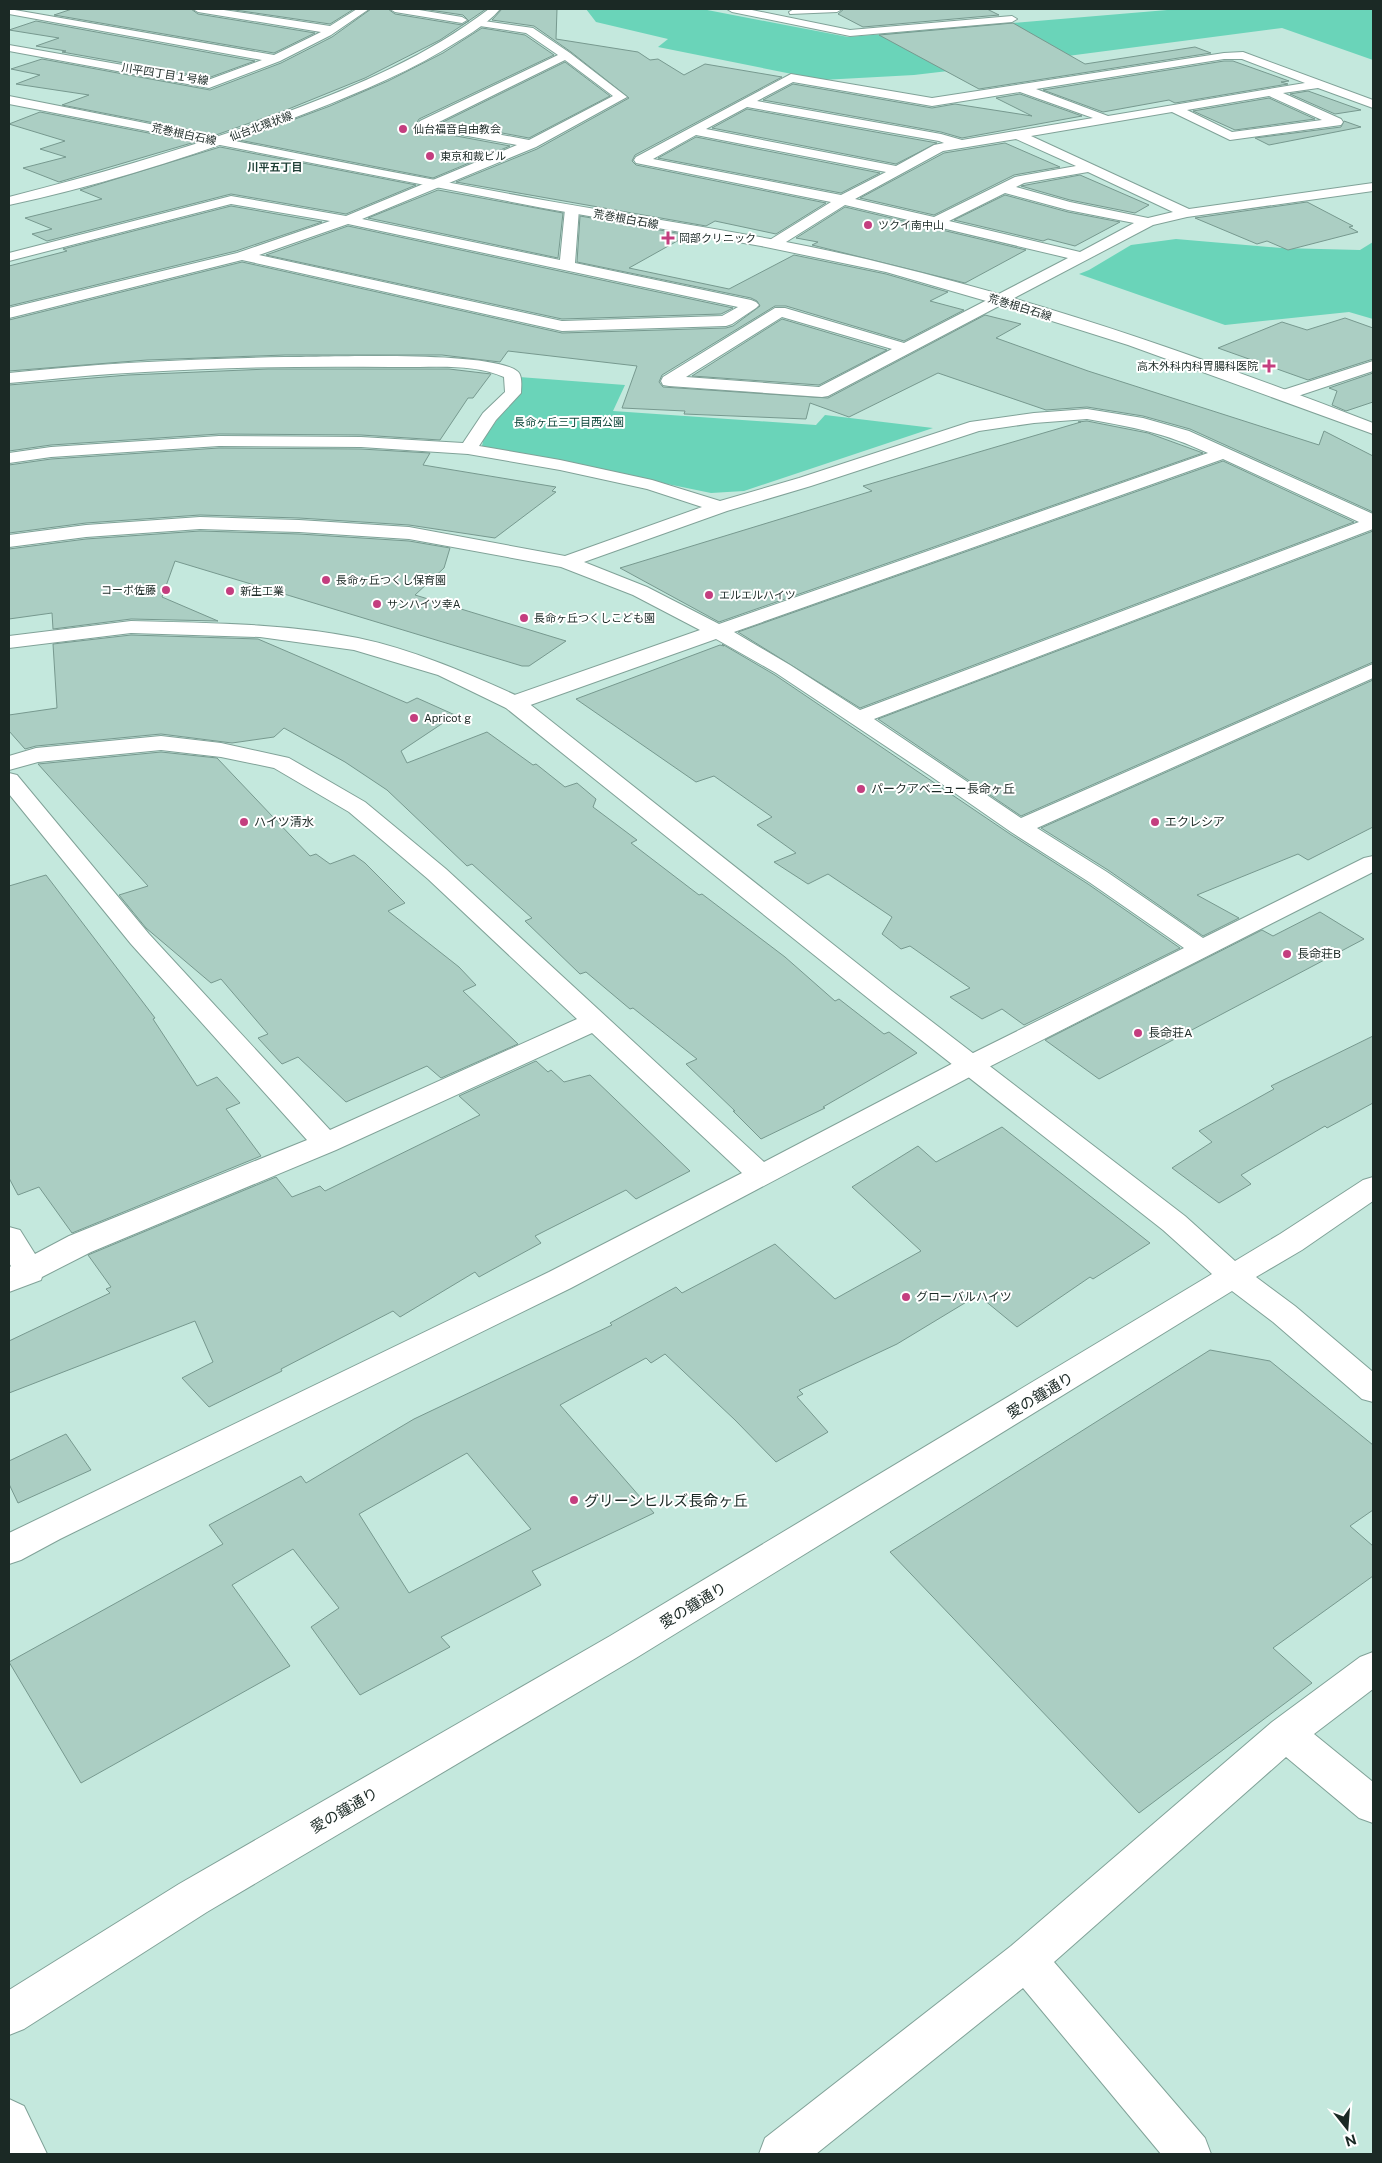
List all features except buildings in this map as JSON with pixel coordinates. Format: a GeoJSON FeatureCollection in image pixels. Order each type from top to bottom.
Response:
{"type":"FeatureCollection","features":[{"type":"Feature","properties":{"kind":"street"},"geometry":{"type":"LineString","coordinates":[[198,9],[332,30]]}},
{"type":"Feature","properties":{"kind":"street","name":"川平四丁目１号線"},"geometry":{"type":"LineString","coordinates":[[9,48],[208,84],[276,59],[332,30],[364,9]]}},
{"type":"Feature","properties":{"kind":"street","name":"仙台北環状線"},"geometry":{"type":"LineString","coordinates":[[9,191],[65,178],[203,138],[264,117],[356,79],[434,38],[465,17],[396,9]]}},
{"type":"Feature","properties":{"kind":"street","name":"仙台北環状線"},"geometry":{"type":"LineString","coordinates":[[9,201],[100,177],[220,141],[315,106],[383,78],[434,51],[478,23],[495,9]]}},
{"type":"Feature","properties":{"kind":"street"},"geometry":{"type":"LineString","coordinates":[[732,9],[850,33],[1012,19],[997,9]]}},
{"type":"Feature","properties":{"kind":"street"},"geometry":{"type":"LineString","coordinates":[[762,15],[837,9]]}},
{"type":"Feature","properties":{"kind":"street"},"geometry":{"type":"LineString","coordinates":[[9,10],[276,59]]}},
{"type":"Feature","properties":{"kind":"street"},"geometry":{"type":"LineString","coordinates":[[9,313],[242,256],[347,220],[531,144],[621,97],[566,55],[529,30],[478,23]]}},
{"type":"Feature","properties":{"kind":"street"},"geometry":{"type":"LineString","coordinates":[[531,144],[424,124],[566,55]]}},
{"type":"Feature","properties":{"kind":"street"},"geometry":{"type":"LineString","coordinates":[[1080,256],[843,200],[641,160],[791,78],[932,102],[1224,56],[1243,55],[1373,104]]}},
{"type":"Feature","properties":{"kind":"street"},"geometry":{"type":"LineString","coordinates":[[773,244],[843,200],[939,148],[1320,84]]}},
{"type":"Feature","properties":{"kind":"street"},"geometry":{"type":"LineString","coordinates":[[1023,88],[1107,120]]}},
{"type":"Feature","properties":{"kind":"street"},"geometry":{"type":"LineString","coordinates":[[1173,108],[1230,136],[1337,122],[1270,92]]}},
{"type":"Feature","properties":{"kind":"street","name":"荒巻根白石線"},"geometry":{"type":"LineString","coordinates":[[9,100],[435,184],[773,244],[888,269],[1160,351],[1286,395],[1373,429]]}},
{"type":"Feature","properties":{"kind":"street"},"geometry":{"type":"LineString","coordinates":[[745,103],[941,138],[961,145]]}},
{"type":"Feature","properties":{"kind":"street"},"geometry":{"type":"LineString","coordinates":[[695,131],[898,170]]}},
{"type":"Feature","properties":{"kind":"street"},"geometry":{"type":"LineString","coordinates":[[1018,135],[1187,213]]}},
{"type":"Feature","properties":{"kind":"street"},"geometry":{"type":"LineString","coordinates":[[935,222],[1020,180],[1090,168]]}},
{"type":"Feature","properties":{"kind":"street"},"geometry":{"type":"LineString","coordinates":[[905,348],[780,311],[669,381],[822,392],[1148,222],[1187,213],[1373,187]]}},
{"type":"Feature","properties":{"kind":"street"},"geometry":{"type":"LineString","coordinates":[[1002,188],[1068,206],[1148,222]]}},
{"type":"Feature","properties":{"kind":"street"},"geometry":{"type":"LineString","coordinates":[[9,257],[231,200],[347,220],[751,305],[726,321],[562,326],[242,256]]}},
{"type":"Feature","properties":{"kind":"street"},"geometry":{"type":"LineString","coordinates":[[567,267],[572,209]]}},
{"type":"Feature","properties":{"kind":"street"},"geometry":{"type":"LineString","coordinates":[[9,378],[119,368],[327,362],[418,363],[492,367],[512,375],[513,393],[489,417],[468,449]]}},
{"type":"Feature","properties":{"kind":"street"},"geometry":{"type":"LineString","coordinates":[[1286,395],[1373,366]]}},
{"type":"Feature","properties":{"kind":"street"},"geometry":{"type":"LineString","coordinates":[[566,562],[720,507],[805,482],[976,426],[1034,418],[1086,414],[1143,423],[1183,435],[1373,522]]}},
{"type":"Feature","properties":{"kind":"street"},"geometry":{"type":"LineString","coordinates":[[9,458],[51,452],[219,441],[362,442],[468,449],[652,484],[720,507]]}},
{"type":"Feature","properties":{"kind":"street"},"geometry":{"type":"LineString","coordinates":[[514,703],[1224,454]]}},
{"type":"Feature","properties":{"kind":"street"},"geometry":{"type":"LineString","coordinates":[[857,718],[1373,522]]}},
{"type":"Feature","properties":{"kind":"street"},"geometry":{"type":"LineString","coordinates":[[9,541],[86,531],[200,523],[299,526],[409,533],[566,562],[640,591],[719,632],[783,670],[1098,877],[1201,948]]}},
{"type":"Feature","properties":{"kind":"street"},"geometry":{"type":"LineString","coordinates":[[9,642],[131,627],[260,631],[357,644],[445,671],[514,703],[971,1065],[1174,1223],[1233,1276],[1284,1314],[1373,1390]]}},
{"type":"Feature","properties":{"kind":"street"},"geometry":{"type":"LineString","coordinates":[[1019,826],[1373,670]]}},
{"type":"Feature","properties":{"kind":"street"},"geometry":{"type":"LineString","coordinates":[[9,763],[36,755],[161,742],[221,750],[280,763],[357,808],[437,874],[761,1175]]}},
{"type":"Feature","properties":{"kind":"street"},"geometry":{"type":"LineString","coordinates":[[9,780],[140,939],[326,1143]]}},
{"type":"Feature","properties":{"kind":"street"},"geometry":{"type":"LineString","coordinates":[[9,1550],[560,1280],[971,1065],[1373,863]]}},
{"type":"Feature","properties":{"kind":"street"},"geometry":{"type":"LineString","coordinates":[[9,1238],[19,1276],[80,1244],[326,1143],[596,1021]]}},
{"type":"Feature","properties":{"kind":"street","name":"愛の鐘通り"},"geometry":{"type":"LineString","coordinates":[[9,2014],[193,1898],[623,1647],[1005,1416],[1291,1242],[1373,1187]]}},
{"type":"Feature","properties":{"kind":"street"},"geometry":{"type":"LineString","coordinates":[[782,2154],[1026,1960],[1285,1734],[1373,1668]]}},
{"type":"Feature","properties":{"kind":"street"},"geometry":{"type":"LineString","coordinates":[[1285,1734],[1373,1805]]}},
{"type":"Feature","properties":{"kind":"street"},"geometry":{"type":"LineString","coordinates":[[1026,1960],[1189,2154]]}},
{"type":"Feature","properties":{"kind":"street"},"geometry":{"type":"LineString","coordinates":[[9,2121],[25,2154]]}},
{"type":"Feature","properties":{"kind":"green space"},"geometry":{"type":"Polygon","coordinates":[[[586,9],[702,9],[848,37],[1179,9],[1373,9],[1373,60],[1282,28],[914,75],[822,80],[658,47],[668,39],[596,22],[586,9]]]}},
{"type":"Feature","properties":{"kind":"green space"},"geometry":{"type":"Polygon","coordinates":[[[1176,239],[1281,248],[1360,250],[1373,242],[1373,319],[1349,312],[1225,325],[1079,274],[1131,245],[1176,239]]]}},
{"type":"Feature","properties":{"kind":"green space","name":"長命ヶ丘三丁目西公園"},"geometry":{"type":"Polygon","coordinates":[[[519,377],[625,385],[613,411],[816,425],[825,415],[933,428],[744,491],[711,493],[482,446],[484,437],[519,392],[519,377]]]}},
{"type":"Feature","properties":{"kind":"place","name":"仙台福音自由教会"},"geometry":{"type":"Point","coordinates":[403,129]}},
{"type":"Feature","properties":{"kind":"place","name":"東京和裁ビル"},"geometry":{"type":"Point","coordinates":[430,156]}},
{"type":"Feature","properties":{"kind":"place","name":"ツクイ南中山"},"geometry":{"type":"Point","coordinates":[868,225]}},
{"type":"Feature","properties":{"kind":"place","name":"岡部クリニック"},"geometry":{"type":"Point","coordinates":[668,238]}},
{"type":"Feature","properties":{"kind":"place","name":"高木外科内科胃腸科医院"},"geometry":{"type":"Point","coordinates":[1269,366]}},
{"type":"Feature","properties":{"kind":"place","name":"長命ヶ丘つくし保育園"},"geometry":{"type":"Point","coordinates":[326,580]}},
{"type":"Feature","properties":{"kind":"place","name":"コーポ佐藤"},"geometry":{"type":"Point","coordinates":[166,590]}},
{"type":"Feature","properties":{"kind":"place","name":"新生工業"},"geometry":{"type":"Point","coordinates":[230,591]}},
{"type":"Feature","properties":{"kind":"place","name":"エルエルハイツ"},"geometry":{"type":"Point","coordinates":[709,595]}},
{"type":"Feature","properties":{"kind":"place","name":"サンハイツ幸A"},"geometry":{"type":"Point","coordinates":[377,604]}},
{"type":"Feature","properties":{"kind":"place","name":"長命ヶ丘つくしこども園"},"geometry":{"type":"Point","coordinates":[524,618]}},
{"type":"Feature","properties":{"kind":"place","name":"Apricot g"},"geometry":{"type":"Point","coordinates":[414,718]}},
{"type":"Feature","properties":{"kind":"place","name":"パークアベニュー長命ヶ丘"},"geometry":{"type":"Point","coordinates":[861,789]}},
{"type":"Feature","properties":{"kind":"place","name":"ハイツ清水"},"geometry":{"type":"Point","coordinates":[244,822]}},
{"type":"Feature","properties":{"kind":"place","name":"エクレシア"},"geometry":{"type":"Point","coordinates":[1155,822]}},
{"type":"Feature","properties":{"kind":"place","name":"長命荘B"},"geometry":{"type":"Point","coordinates":[1287,954]}},
{"type":"Feature","properties":{"kind":"place","name":"長命荘A"},"geometry":{"type":"Point","coordinates":[1138,1033]}},
{"type":"Feature","properties":{"kind":"place","name":"グローバルハイツ"},"geometry":{"type":"Point","coordinates":[906,1297]}},
{"type":"Feature","properties":{"kind":"place","name":"グリーンヒルズ長命ヶ丘"},"geometry":{"type":"Point","coordinates":[574,1500]}},
{"type":"Feature","properties":{"kind":"district","name":"川平五丁目"},"geometry":{"type":"Point","coordinates":[275,167]}}]}
